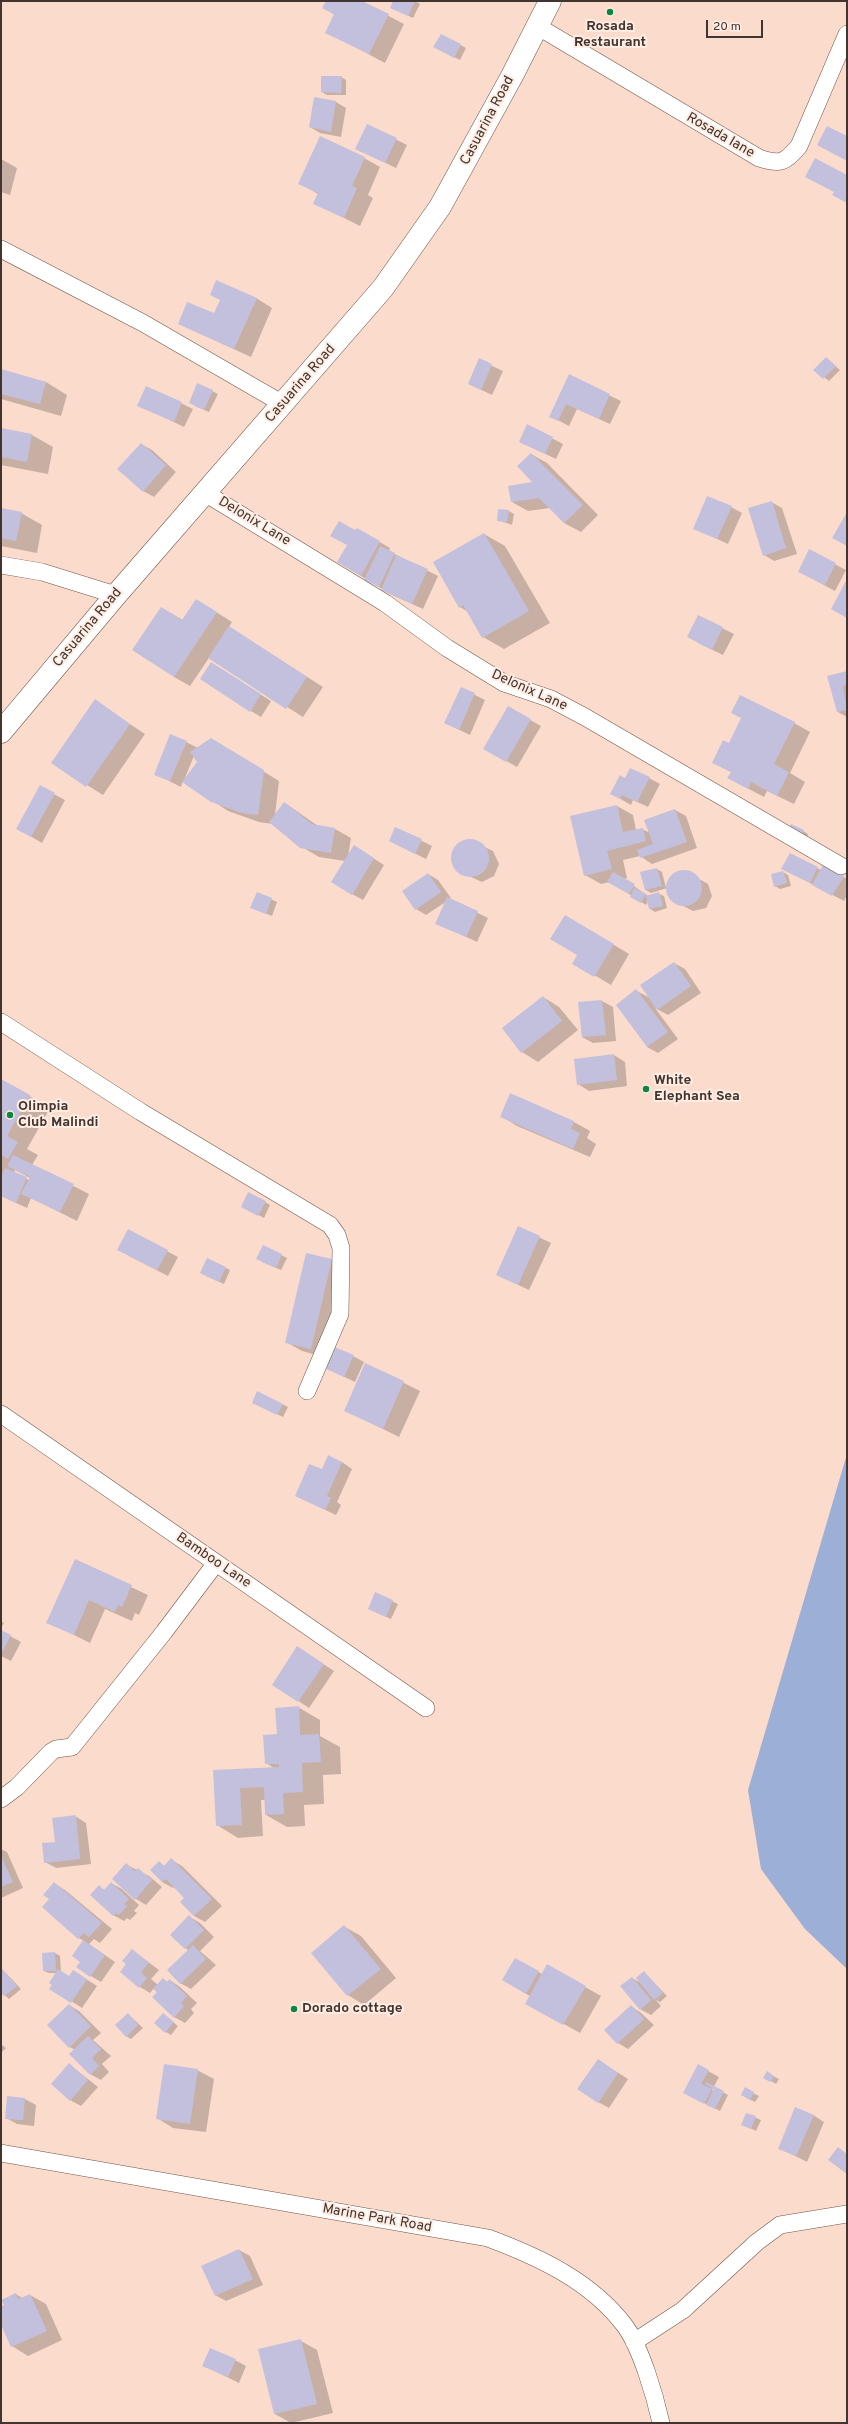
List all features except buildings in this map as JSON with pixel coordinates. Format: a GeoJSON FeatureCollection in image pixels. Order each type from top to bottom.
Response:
{"type":"FeatureCollection","features":[{"type":"Feature","properties":{"kind":"street","name":"Casuarina Road"},"geometry":{"type":"LineString","coordinates":[[1,732],[116,594],[383,288],[415,244],[463,166],[550,1]]}},
{"type":"Feature","properties":{"kind":"street","name":"Rosada lane"},"geometry":{"type":"LineString","coordinates":[[537,26],[745,150],[770,162],[782,162],[799,146],[847,34]]}},
{"type":"Feature","properties":{"kind":"street"},"geometry":{"type":"LineString","coordinates":[[1,249],[143,324],[283,404]]}},
{"type":"Feature","properties":{"kind":"street","name":"Delonix Lane"},"geometry":{"type":"LineString","coordinates":[[205,492],[385,603],[447,648],[504,684],[551,699],[585,717],[841,866]]}},
{"type":"Feature","properties":{"kind":"street"},"geometry":{"type":"LineString","coordinates":[[1,565],[42,572],[116,594]]}},
{"type":"Feature","properties":{"kind":"street"},"geometry":{"type":"LineString","coordinates":[[1,1022],[141,1112],[330,1225],[337,1235],[341,1248],[340,1314],[307,1391]]}},
{"type":"Feature","properties":{"kind":"street","name":"Bamboo Lane"},"geometry":{"type":"LineString","coordinates":[[1,1414],[426,1708]]}},
{"type":"Feature","properties":{"kind":"street"},"geometry":{"type":"LineString","coordinates":[[1,1799],[27,1777],[51,1752],[56,1749],[72,1747],[164,1632],[216,1562]]}},
{"type":"Feature","properties":{"kind":"street","name":"Marine Park Road"},"geometry":{"type":"LineString","coordinates":[[1,2153],[488,2238],[549,2263],[577,2282],[625,2326],[634,2342],[656,2401],[661,2423]]}},
{"type":"Feature","properties":{"kind":"street"},"geometry":{"type":"LineString","coordinates":[[634,2342],[683,2310],[757,2242],[780,2225],[847,2214]]}},
{"type":"Feature","properties":{"kind":"water"},"geometry":{"type":"Polygon","coordinates":[[[847,1454],[847,1969],[805,1929],[761,1869],[748,1790],[847,1454]]]}},
{"type":"Feature","properties":{"kind":"place","name":"Rosada Restaurant"},"geometry":{"type":"Point","coordinates":[610,12]}},
{"type":"Feature","properties":{"kind":"place","name":"White Elephant Sea"},"geometry":{"type":"Point","coordinates":[646,1089]}},
{"type":"Feature","properties":{"kind":"place","name":"Olimpia Club Malindi"},"geometry":{"type":"Point","coordinates":[10,1115]}},
{"type":"Feature","properties":{"kind":"place","name":"Dorado cottage"},"geometry":{"type":"Point","coordinates":[294,2009]}}]}
